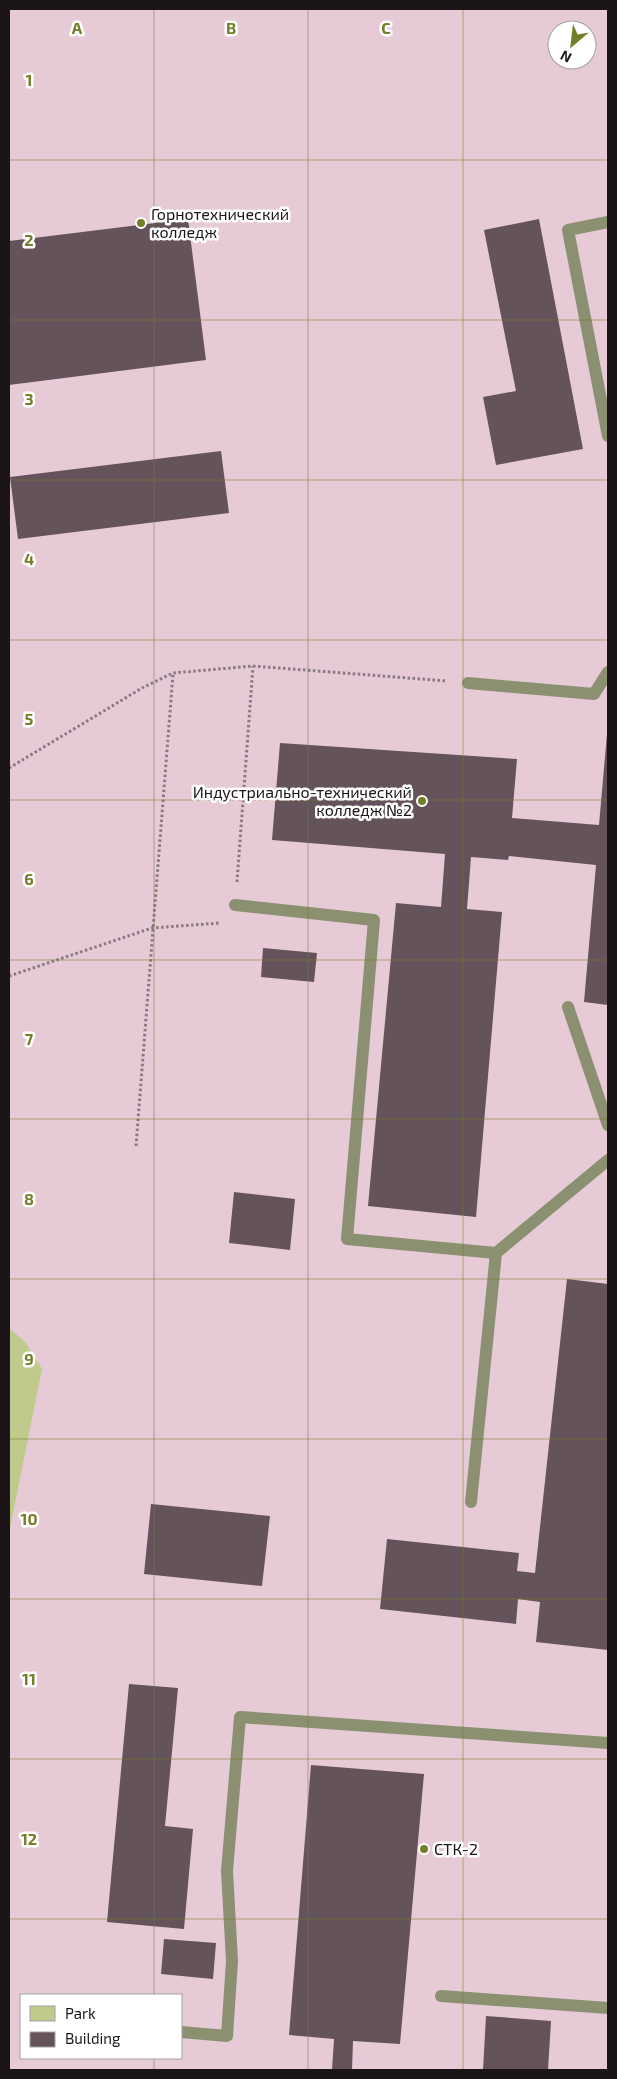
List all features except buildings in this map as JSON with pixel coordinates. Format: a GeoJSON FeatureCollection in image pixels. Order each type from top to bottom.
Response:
{"type":"FeatureCollection","features":[{"type":"Feature","properties":{"kind":"lane"},"geometry":{"type":"LineString","coordinates":[[608,222],[568,230],[608,436]]}},
{"type":"Feature","properties":{"kind":"lane"},"geometry":{"type":"LineString","coordinates":[[468,683],[594,694],[608,672]]}},
{"type":"Feature","properties":{"kind":"lane"},"geometry":{"type":"LineString","coordinates":[[235,905],[374,920],[347,1239],[496,1253]]}},
{"type":"Feature","properties":{"kind":"lane"},"geometry":{"type":"LineString","coordinates":[[568,1007],[608,1125]]}},
{"type":"Feature","properties":{"kind":"lane"},"geometry":{"type":"LineString","coordinates":[[471,1502],[496,1253],[608,1160]]}},
{"type":"Feature","properties":{"kind":"lane"},"geometry":{"type":"LineString","coordinates":[[182,2032],[227,2036],[232,1961],[227,1870],[240,1717],[608,1743]]}},
{"type":"Feature","properties":{"kind":"lane"},"geometry":{"type":"LineString","coordinates":[[441,1996],[608,2008]]}},
{"type":"Feature","properties":{"kind":"path"},"geometry":{"type":"LineString","coordinates":[[9,976],[152,928],[234,922],[253,666]]}},
{"type":"Feature","properties":{"kind":"path"},"geometry":{"type":"LineString","coordinates":[[9,768],[142,688],[174,673],[253,666],[468,683]]}},
{"type":"Feature","properties":{"kind":"path"},"geometry":{"type":"LineString","coordinates":[[136,1146],[152,928],[174,673]]}},
{"type":"Feature","properties":{"kind":"shaded area"},"geometry":{"type":"Polygon","coordinates":[[[9,9],[608,9],[608,2070],[9,2070],[9,9]]]}},
{"type":"Feature","properties":{"kind":"green space"},"geometry":{"type":"Polygon","coordinates":[[[9,1328],[26,1343],[42,1369],[9,1533],[9,1328]]]}},
{"type":"Feature","properties":{"kind":"place","name":"Горнотехнический колледж"},"geometry":{"type":"Point","coordinates":[141,223]}},
{"type":"Feature","properties":{"kind":"place","name":"Индустриально-технический колледж №2"},"geometry":{"type":"Point","coordinates":[422,801]}},
{"type":"Feature","properties":{"kind":"place","name":"СТК-2"},"geometry":{"type":"Point","coordinates":[424,1849]}}]}
